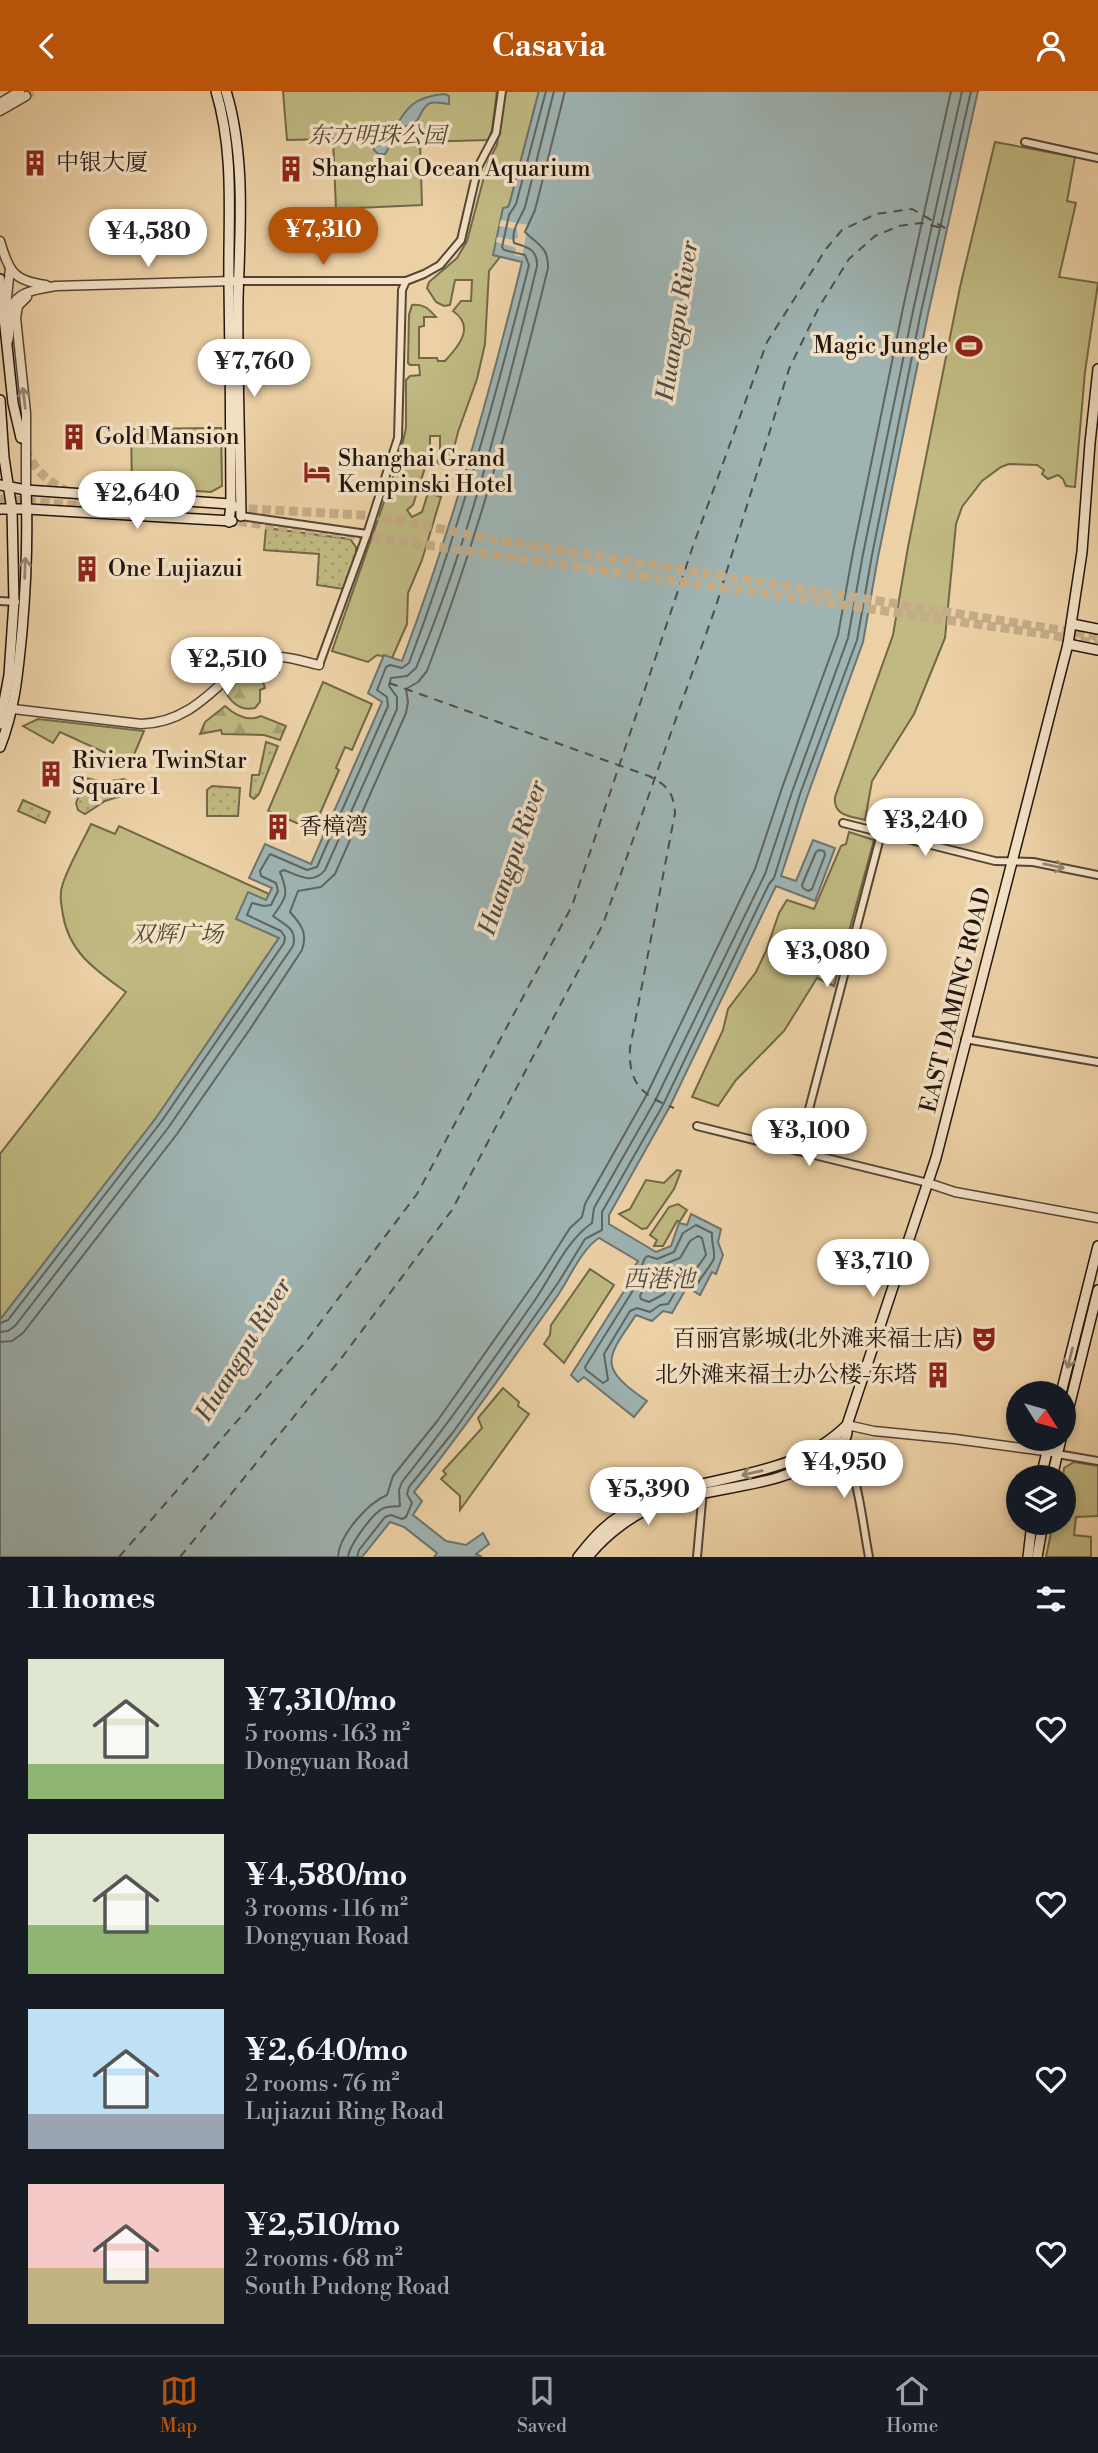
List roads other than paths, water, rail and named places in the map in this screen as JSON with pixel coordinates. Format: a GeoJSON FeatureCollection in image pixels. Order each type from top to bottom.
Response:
{"type":"FeatureCollection","features":[{"type":"Feature","properties":{"kind":"main road"},"geometry":{"type":"LineString","coordinates":[[216,91],[225,135],[230,186],[229,522]]}},
{"type":"Feature","properties":{"kind":"main road"},"geometry":{"type":"LineString","coordinates":[[226,91],[236,142],[239,176],[241,516]]}},
{"type":"Feature","properties":{"kind":"main road"},"geometry":{"type":"LineString","coordinates":[[0,279],[13,403],[21,438]]}},
{"type":"Feature","properties":{"kind":"main road","name":"EAST DAMING ROAD"},"geometry":{"type":"LineString","coordinates":[[702,1490],[797,1459],[839,1440],[847,1425],[928,1184],[1068,644],[1082,552],[1094,439],[1098,369]]}},
{"type":"Feature","properties":{"kind":"main road"},"geometry":{"type":"LineString","coordinates":[[0,400],[5,486],[12,510],[19,602],[1,717]]}},
{"type":"Feature","properties":{"kind":"main road"},"geometry":{"type":"LineString","coordinates":[[5,486],[26,491],[231,504],[241,516]]}},
{"type":"Feature","properties":{"kind":"main road"},"geometry":{"type":"LineString","coordinates":[[0,747],[13,709],[26,491]]}},
{"type":"Feature","properties":{"kind":"main road"},"geometry":{"type":"LineString","coordinates":[[0,509],[229,522],[241,516]]}},
{"type":"Feature","properties":{"kind":"main road"},"geometry":{"type":"LineString","coordinates":[[1072,624],[1098,629]]}},
{"type":"Feature","properties":{"kind":"main road"},"geometry":{"type":"LineString","coordinates":[[1068,644],[1098,650]]}},
{"type":"Feature","properties":{"kind":"main road"},"geometry":{"type":"LineString","coordinates":[[2,702],[13,709]]}},
{"type":"Feature","properties":{"kind":"main road"},"geometry":{"type":"LineString","coordinates":[[1,717],[13,709]]}},
{"type":"Feature","properties":{"kind":"main road"},"geometry":{"type":"LineString","coordinates":[[1064,1381],[1098,1246]]}},
{"type":"Feature","properties":{"kind":"main road"},"geometry":{"type":"LineString","coordinates":[[1075,1381],[1098,1290]]}},
{"type":"Feature","properties":{"kind":"main road"},"geometry":{"type":"LineString","coordinates":[[1044,1465],[1047,1451]]}},
{"type":"Feature","properties":{"kind":"main road"},"geometry":{"type":"LineString","coordinates":[[1055,1465],[1059,1451]]}},
{"type":"Feature","properties":{"kind":"main road"},"geometry":{"type":"LineString","coordinates":[[578,1557],[602,1529],[618,1516],[654,1498],[702,1490]]}},
{"type":"Feature","properties":{"kind":"main road"},"geometry":{"type":"LineString","coordinates":[[588,1557],[611,1533],[643,1513],[659,1504],[702,1490]]}},
{"type":"Feature","properties":{"kind":"main road"},"geometry":{"type":"LineString","coordinates":[[1028,1557],[1031,1535]]}},
{"type":"Feature","properties":{"kind":"main road"},"geometry":{"type":"LineString","coordinates":[[1037,1557],[1041,1535]]}},
{"type":"Feature","properties":{"kind":"street"},"geometry":{"type":"LineString","coordinates":[[0,241],[10,268],[18,278],[29,283],[56,286],[229,281],[406,281],[440,265],[461,240],[478,167],[496,133],[502,91]]}},
{"type":"Feature","properties":{"kind":"street"},"geometry":{"type":"LineString","coordinates":[[0,103],[23,94]]}},
{"type":"Feature","properties":{"kind":"street"},"geometry":{"type":"LineString","coordinates":[[0,111],[23,94]]}},
{"type":"Feature","properties":{"kind":"street"},"geometry":{"type":"LineString","coordinates":[[1025,142],[1098,158]]}},
{"type":"Feature","properties":{"kind":"street"},"geometry":{"type":"LineString","coordinates":[[5,313],[10,268]]}},
{"type":"Feature","properties":{"kind":"street"},"geometry":{"type":"LineString","coordinates":[[13,709],[157,724],[184,713],[251,660],[269,655],[319,665],[398,439],[401,301],[406,281]]}},
{"type":"Feature","properties":{"kind":"street"},"geometry":{"type":"LineString","coordinates":[[7,344],[10,311],[16,300],[31,291],[56,286]]}},
{"type":"Feature","properties":{"kind":"street"},"geometry":{"type":"LineString","coordinates":[[26,491],[26,413],[16,318],[18,306],[26,298],[56,286]]}},
{"type":"Feature","properties":{"kind":"street"},"geometry":{"type":"LineString","coordinates":[[241,516],[367,534]]}},
{"type":"Feature","properties":{"kind":"street"},"geometry":{"type":"LineString","coordinates":[[0,601],[19,602]]}},
{"type":"Feature","properties":{"kind":"street"},"geometry":{"type":"LineString","coordinates":[[843,823],[995,862],[1033,862],[1098,876]]}},
{"type":"Feature","properties":{"kind":"street"},"geometry":{"type":"LineString","coordinates":[[798,1151],[881,834]]}},
{"type":"Feature","properties":{"kind":"street"},"geometry":{"type":"LineString","coordinates":[[965,1039],[1098,1062]]}},
{"type":"Feature","properties":{"kind":"street"},"geometry":{"type":"LineString","coordinates":[[697,1126],[955,1192],[1098,1217]]}},
{"type":"Feature","properties":{"kind":"street"},"geometry":{"type":"LineString","coordinates":[[847,1425],[874,1431],[1006,1446]]}},
{"type":"Feature","properties":{"kind":"street"},"geometry":{"type":"LineString","coordinates":[[839,1440],[853,1471],[869,1557]]}},
{"type":"Feature","properties":{"kind":"street"},"geometry":{"type":"LineString","coordinates":[[1047,1451],[1098,1461]]}},
{"type":"Feature","properties":{"kind":"street"},"geometry":{"type":"LineString","coordinates":[[697,1557],[702,1490]]}},
{"type":"Feature","properties":{"kind":"water"},"geometry":{"type":"Polygon","coordinates":[[[539,91],[978,91],[928,314],[863,642],[781,876],[796,881],[813,840],[835,848],[815,901],[776,886],[669,1108],[609,1215],[609,1224],[656,1252],[671,1246],[679,1223],[687,1225],[691,1214],[721,1229],[718,1242],[723,1255],[716,1274],[712,1272],[700,1295],[687,1287],[672,1313],[663,1311],[652,1321],[636,1315],[618,1343],[611,1362],[614,1371],[620,1380],[647,1401],[634,1417],[584,1377],[578,1382],[571,1375],[631,1280],[631,1272],[638,1261],[599,1238],[587,1249],[504,1372],[414,1492],[422,1501],[413,1515],[446,1541],[466,1545],[483,1533],[489,1544],[476,1554],[482,1557],[434,1557],[437,1553],[404,1527],[390,1522],[362,1557],[0,1557],[0,1320],[156,1118],[279,938],[236,919],[248,892],[266,900],[272,888],[249,878],[265,844],[311,864],[382,702],[368,693],[384,655],[402,661],[437,563],[468,463],[522,262],[493,255],[503,208],[508,207],[510,202],[539,91]]]}},
{"type":"Feature","properties":{"kind":"water"},"geometry":{"type":"Polygon","coordinates":[[[445,94],[449,96],[449,104],[428,104],[417,121],[399,130],[385,154],[378,154],[374,150],[374,146],[385,144],[402,116],[414,103],[445,94]]]}},
{"type":"Feature","properties":{"kind":"tunnel"},"geometry":{"type":"LineString","coordinates":[[26,96],[35,91]]}},
{"type":"Feature","properties":{"kind":"tunnel"},"geometry":{"type":"LineString","coordinates":[[25,449],[37,469],[53,483],[72,493],[116,502],[183,505]]}},
{"type":"Feature","properties":{"kind":"tunnel"},"geometry":{"type":"LineString","coordinates":[[0,499],[183,514]]}},
{"type":"Feature","properties":{"kind":"tunnel"},"geometry":{"type":"LineString","coordinates":[[235,508],[379,516],[490,539],[1098,636]]}},
{"type":"Feature","properties":{"kind":"tunnel"},"geometry":{"type":"LineString","coordinates":[[225,520],[370,537],[1045,634],[1098,644]]}},
{"type":"Feature","properties":{"kind":"place","name":"中银大厦"},"geometry":{"type":"Point","coordinates":[35,163]}},
{"type":"Feature","properties":{"kind":"place","name":"Shanghai Ocean Aquarium"},"geometry":{"type":"Point","coordinates":[291,169]}},
{"type":"Feature","properties":{"kind":"place","name":"Magic Jungle"},"geometry":{"type":"Point","coordinates":[969,346]}},
{"type":"Feature","properties":{"kind":"place","name":"Gold Mansion"},"geometry":{"type":"Point","coordinates":[74,437]}},
{"type":"Feature","properties":{"kind":"place","name":"Shanghai Grand Kempinski Hotel"},"geometry":{"type":"Point","coordinates":[317,472]}},
{"type":"Feature","properties":{"kind":"place","name":"One Lujiazui"},"geometry":{"type":"Point","coordinates":[87,569]}},
{"type":"Feature","properties":{"kind":"place","name":"Riviera TwinStar Square 1"},"geometry":{"type":"Point","coordinates":[51,774]}},
{"type":"Feature","properties":{"kind":"place","name":"香樟湾"},"geometry":{"type":"Point","coordinates":[278,827]}},
{"type":"Feature","properties":{"kind":"place","name":"百丽宫影城(北外滩来福士店)"},"geometry":{"type":"Point","coordinates":[984,1339]}},
{"type":"Feature","properties":{"kind":"place","name":"北外滩来福士办公楼-东塔"},"geometry":{"type":"Point","coordinates":[938,1375]}},
{"type":"Feature","properties":{"kind":"park label","name":"东方明珠公园"},"geometry":{"type":"Point","coordinates":[377,136]}},
{"type":"Feature","properties":{"kind":"park label","name":"双辉广场"},"geometry":{"type":"Point","coordinates":[177,935]}},
{"type":"Feature","properties":{"kind":"water label","name":"Huangpu River"},"geometry":{"type":"Point","coordinates":[678,321]}},
{"type":"Feature","properties":{"kind":"water label","name":"Huangpu River"},"geometry":{"type":"Point","coordinates":[513,858]}},
{"type":"Feature","properties":{"kind":"water label","name":"西港池"},"geometry":{"type":"Point","coordinates":[659,1280]}},
{"type":"Feature","properties":{"kind":"water label","name":"Huangpu River"},"geometry":{"type":"Point","coordinates":[244,1350]}}]}
